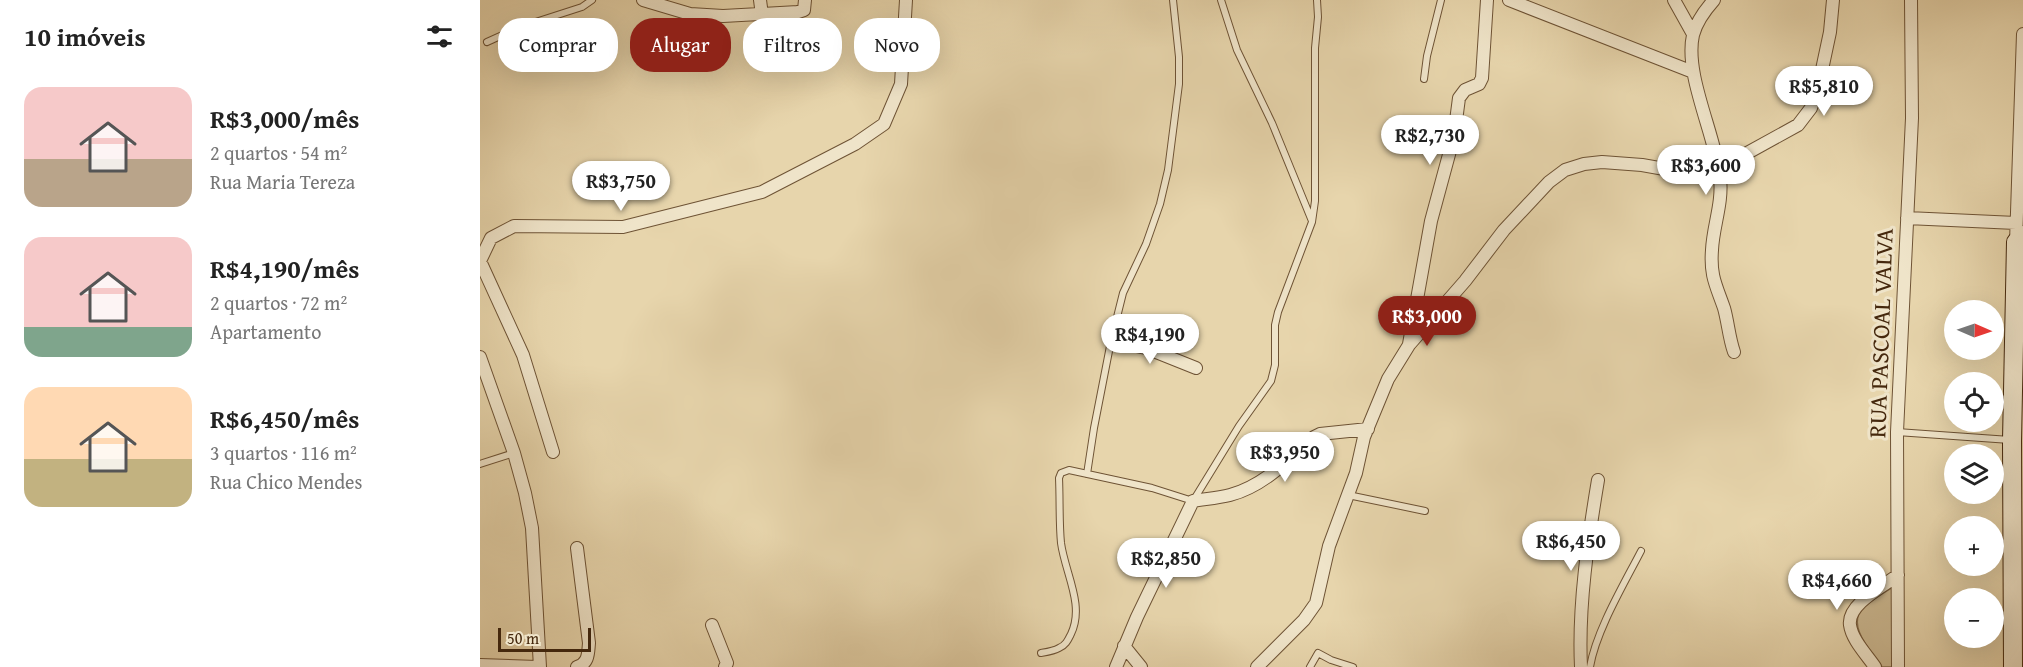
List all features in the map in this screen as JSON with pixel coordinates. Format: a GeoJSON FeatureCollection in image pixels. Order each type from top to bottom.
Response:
{"type":"FeatureCollection","features":[{"type":"Feature","properties":{"kind":"street"},"geometry":{"type":"LineString","coordinates":[[643,0],[690,14],[723,16],[798,12],[804,10],[805,0]]}},
{"type":"Feature","properties":{"kind":"street"},"geometry":{"type":"LineString","coordinates":[[760,0],[762,15]]}},
{"type":"Feature","properties":{"kind":"street"},"geometry":{"type":"LineString","coordinates":[[553,452],[523,355],[480,261],[491,238],[514,226],[623,226],[762,192],[855,144],[884,124],[901,84],[906,0]]}},
{"type":"Feature","properties":{"kind":"street"},"geometry":{"type":"LineString","coordinates":[[1409,345],[1431,221],[1454,136],[1459,98],[1465,90],[1479,84],[1482,78],[1487,0]]}},
{"type":"Feature","properties":{"kind":"street"},"geometry":{"type":"LineString","coordinates":[[1509,0],[1693,72]]}},
{"type":"Feature","properties":{"kind":"street"},"geometry":{"type":"LineString","coordinates":[[1674,0],[1693,34]]}},
{"type":"Feature","properties":{"kind":"street"},"geometry":{"type":"LineString","coordinates":[[1257,667],[1304,620],[1316,603],[1329,546],[1381,394],[1409,345],[1465,281],[1503,230],[1549,182],[1565,170],[1584,164],[1602,162],[1642,165],[1687,173],[1707,171],[1718,168],[1798,126],[1811,108],[1820,79],[1830,32],[1833,0]]}},
{"type":"Feature","properties":{"kind":"street","name":"RUA PASCOAL VALVA"},"geometry":{"type":"LineString","coordinates":[[1898,667],[1897,432],[1912,118],[1911,0]]}},
{"type":"Feature","properties":{"kind":"street"},"geometry":{"type":"LineString","coordinates":[[1708,3],[1693,34],[1693,72],[1718,168],[1721,196],[1712,248],[1712,278],[1724,309],[1734,352]]}},
{"type":"Feature","properties":{"kind":"street"},"geometry":{"type":"LineString","coordinates":[[2013,667],[2018,548],[2012,441],[2023,34]]}},
{"type":"Feature","properties":{"kind":"street"},"geometry":{"type":"LineString","coordinates":[[1907,218],[2018,233]]}},
{"type":"Feature","properties":{"kind":"street"},"geometry":{"type":"LineString","coordinates":[[1111,341],[1146,348],[1196,368]]}},
{"type":"Feature","properties":{"kind":"street"},"geometry":{"type":"LineString","coordinates":[[480,357],[514,453],[532,528],[538,667],[480,665]]}},
{"type":"Feature","properties":{"kind":"street"},"geometry":{"type":"LineString","coordinates":[[1116,667],[1176,533],[1193,501],[1232,494],[1256,484],[1275,472],[1320,434],[1368,429]]}},
{"type":"Feature","properties":{"kind":"street"},"geometry":{"type":"LineString","coordinates":[[1581,667],[1579,642],[1589,531],[1598,480]]}},
{"type":"Feature","properties":{"kind":"street"},"geometry":{"type":"LineString","coordinates":[[577,548],[589,643],[585,663],[577,667]]}},
{"type":"Feature","properties":{"kind":"street"},"geometry":{"type":"LineString","coordinates":[[1875,667],[1853,633],[1851,620],[1855,608],[1863,600],[1898,575]]}},
{"type":"Feature","properties":{"kind":"street"},"geometry":{"type":"LineString","coordinates":[[712,625],[727,663],[725,667]]}},
{"type":"Feature","properties":{"kind":"street"},"geometry":{"type":"LineString","coordinates":[[1124,646],[1140,667]]}},
{"type":"Feature","properties":{"kind":"lane"},"geometry":{"type":"LineString","coordinates":[[487,42],[520,27],[582,7],[592,0]]}},
{"type":"Feature","properties":{"kind":"lane"},"geometry":{"type":"LineString","coordinates":[[1087,474],[1111,341],[1123,292],[1146,244],[1160,204],[1168,170],[1179,84],[1179,57],[1173,0]]}},
{"type":"Feature","properties":{"kind":"lane"},"geometry":{"type":"LineString","coordinates":[[1221,0],[1238,50],[1272,123],[1312,222]]}},
{"type":"Feature","properties":{"kind":"lane"},"geometry":{"type":"LineString","coordinates":[[1041,653],[1058,649],[1066,644],[1074,627],[1076,614],[1076,605],[1061,542],[1060,472],[1064,470],[1087,474],[1152,488],[1193,501],[1274,373],[1275,325],[1278,312],[1312,222],[1316,192],[1314,48],[1318,17],[1317,0]]}},
{"type":"Feature","properties":{"kind":"lane"},"geometry":{"type":"LineString","coordinates":[[1424,79],[1427,56],[1441,0]]}},
{"type":"Feature","properties":{"kind":"lane"},"geometry":{"type":"LineString","coordinates":[[1897,432],[2012,441]]}},
{"type":"Feature","properties":{"kind":"lane"},"geometry":{"type":"LineString","coordinates":[[480,464],[514,453]]}},
{"type":"Feature","properties":{"kind":"lane"},"geometry":{"type":"LineString","coordinates":[[1348,495],[1425,511]]}},
{"type":"Feature","properties":{"kind":"lane"},"geometry":{"type":"LineString","coordinates":[[1590,667],[1612,609],[1641,551]]}},
{"type":"Feature","properties":{"kind":"lane"},"geometry":{"type":"LineString","coordinates":[[1311,667],[1318,653],[1353,667]]}},
{"type":"Feature","properties":{"kind":"shaded area"},"geometry":{"type":"Polygon","coordinates":[[[1896,585],[1897,667],[1882,667],[1861,637],[1857,621],[1859,613],[1865,606],[1896,585]]]}}]}
